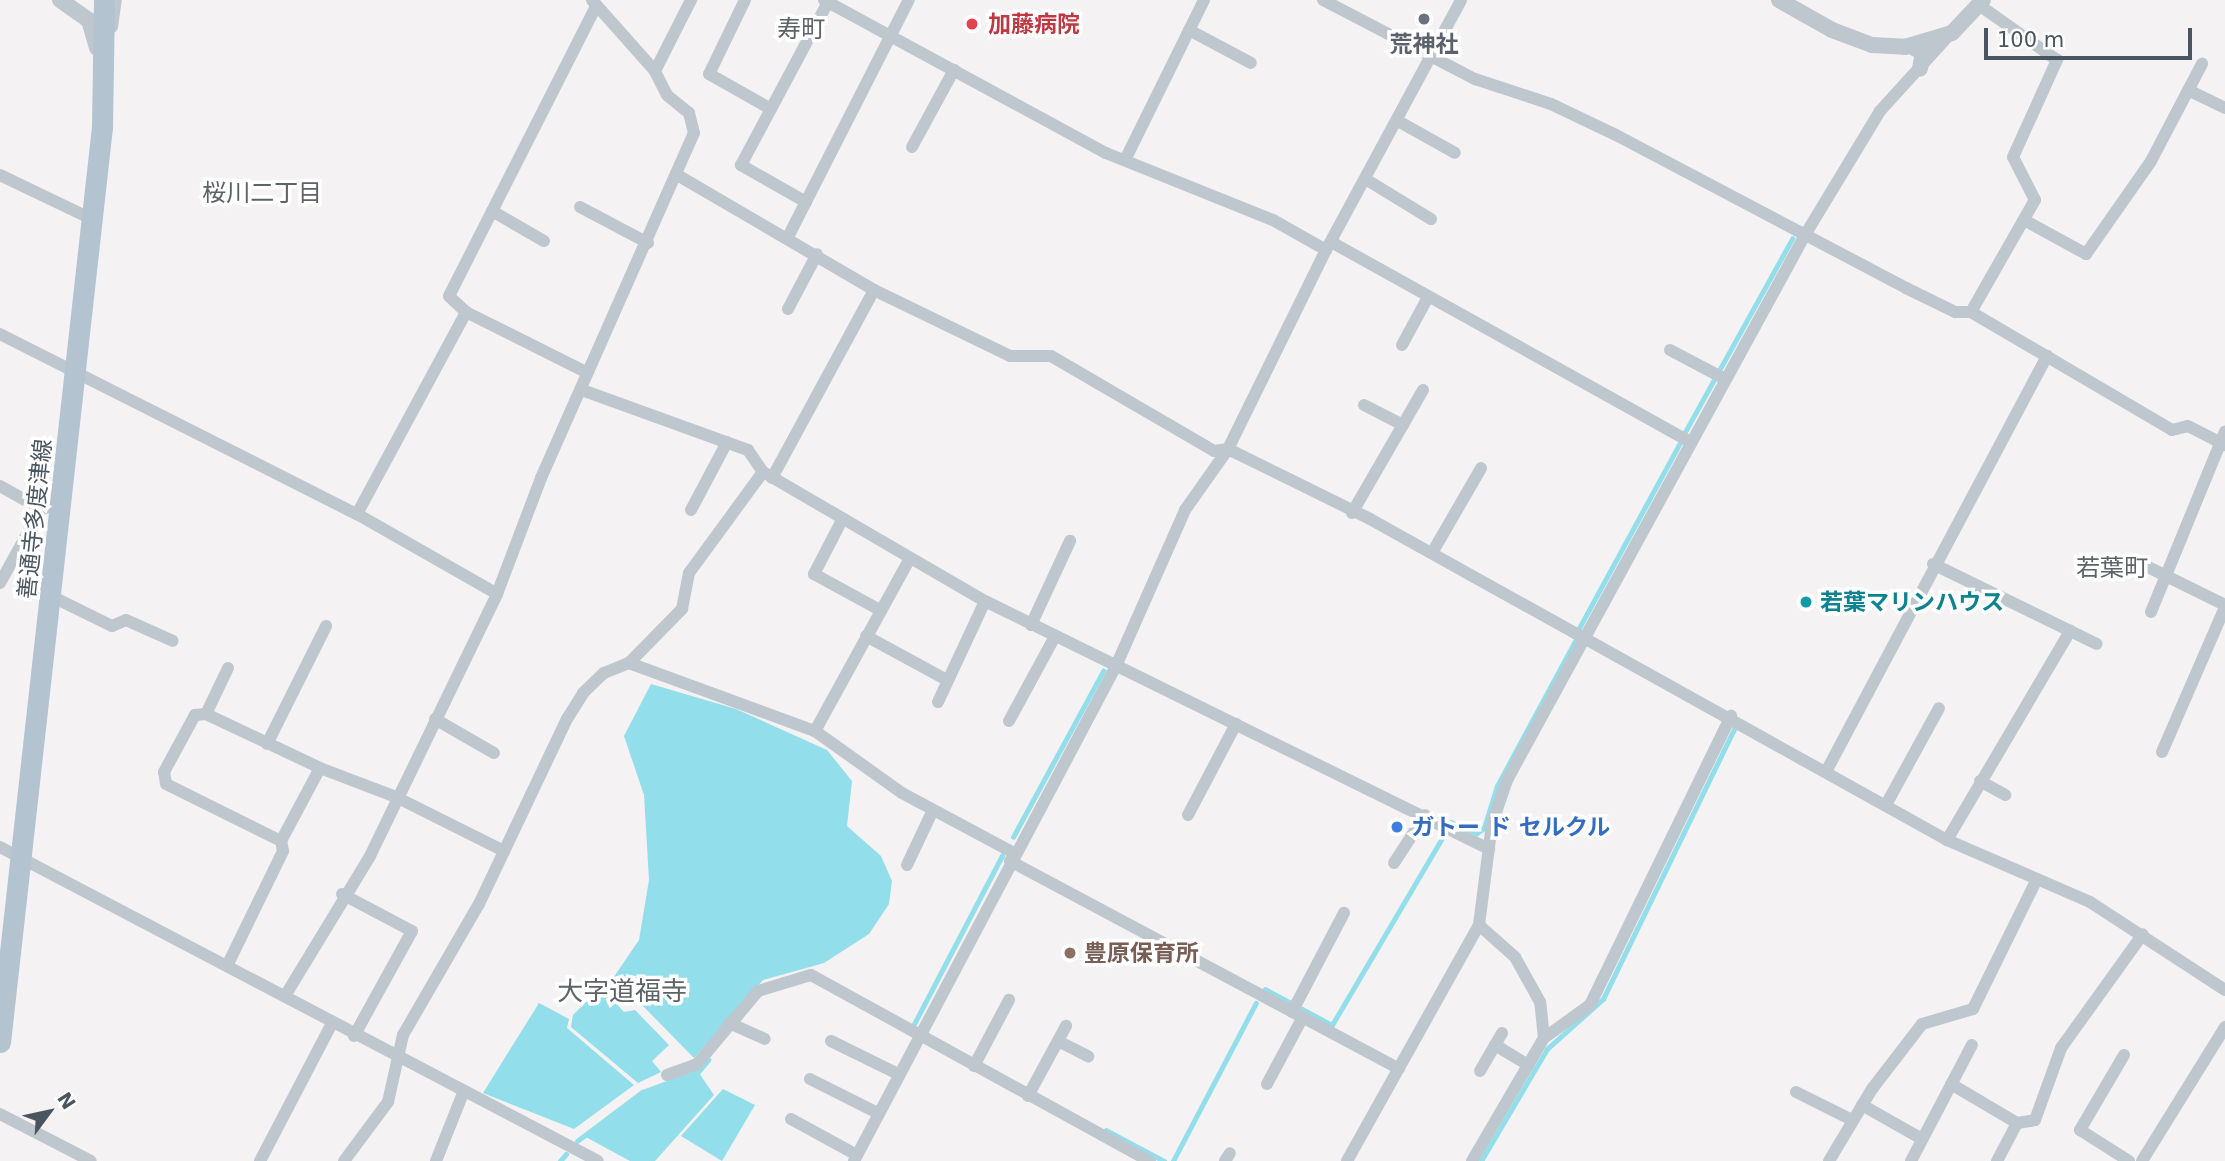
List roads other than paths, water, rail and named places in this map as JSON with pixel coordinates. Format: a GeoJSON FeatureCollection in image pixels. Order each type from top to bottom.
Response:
{"type":"FeatureCollection","features":[{"type":"Feature","properties":{"kind":"main road","name":"善通寺多度津線"},"geometry":{"type":"LineString","coordinates":[[0,1042],[77,372],[92,219],[104,0]]}},
{"type":"Feature","properties":{"kind":"street"},"geometry":{"type":"LineString","coordinates":[[60,0],[89,20],[102,74]]}},
{"type":"Feature","properties":{"kind":"street"},"geometry":{"type":"LineString","coordinates":[[102,74],[116,0]]}},
{"type":"Feature","properties":{"kind":"street"},"geometry":{"type":"LineString","coordinates":[[655,71],[691,0]]}},
{"type":"Feature","properties":{"kind":"street"},"geometry":{"type":"LineString","coordinates":[[745,0],[709,74],[771,109]]}},
{"type":"Feature","properties":{"kind":"street"},"geometry":{"type":"LineString","coordinates":[[848,12],[854,0]]}},
{"type":"Feature","properties":{"kind":"street"},"geometry":{"type":"LineString","coordinates":[[788,237],[909,0]]}},
{"type":"Feature","properties":{"kind":"street"},"geometry":{"type":"LineString","coordinates":[[1125,160],[1204,0]]}},
{"type":"Feature","properties":{"kind":"street"},"geometry":{"type":"LineString","coordinates":[[1322,0],[1432,58],[1515,96],[1551,104],[1955,312],[1971,312],[2172,430],[2188,426],[2223,440],[2151,611]]}},
{"type":"Feature","properties":{"kind":"street"},"geometry":{"type":"LineString","coordinates":[[791,1119],[855,1158],[1012,857],[1116,666],[1185,510],[1228,449],[1329,246],[1367,180],[1461,0]]}},
{"type":"Feature","properties":{"kind":"street"},"geometry":{"type":"LineString","coordinates":[[1779,0],[1872,45],[1911,46],[1952,33]]}},
{"type":"Feature","properties":{"kind":"street"},"geometry":{"type":"LineString","coordinates":[[806,202],[741,165],[826,1],[1125,160],[1273,220],[1329,246],[1691,442]]}},
{"type":"Feature","properties":{"kind":"street"},"geometry":{"type":"LineString","coordinates":[[1347,1161],[1479,925],[1489,849],[1507,780],[1691,442],[1721,376],[1880,111],[1981,2],[2057,60],[2015,149],[2017,170],[2034,192],[2024,220],[1971,312]]}},
{"type":"Feature","properties":{"kind":"street"},"geometry":{"type":"LineString","coordinates":[[285,996],[342,894],[370,856],[396,797],[497,594],[588,373],[679,176],[694,123],[667,95],[655,71],[594,3],[449,296],[466,312],[588,373]]}},
{"type":"Feature","properties":{"kind":"street"},"geometry":{"type":"LineString","coordinates":[[1189,30],[1251,63]]}},
{"type":"Feature","properties":{"kind":"street"},"geometry":{"type":"LineString","coordinates":[[1911,46],[1923,53],[1920,69]]}},
{"type":"Feature","properties":{"kind":"street"},"geometry":{"type":"LineString","coordinates":[[2024,220],[2086,254],[2151,161],[2202,64]]}},
{"type":"Feature","properties":{"kind":"street"},"geometry":{"type":"LineString","coordinates":[[912,147],[954,70]]}},
{"type":"Feature","properties":{"kind":"street"},"geometry":{"type":"LineString","coordinates":[[2188,90],[2225,108]]}},
{"type":"Feature","properties":{"kind":"street"},"geometry":{"type":"LineString","coordinates":[[1398,121],[1455,153]]}},
{"type":"Feature","properties":{"kind":"street"},"geometry":{"type":"LineString","coordinates":[[0,175],[92,219]]}},
{"type":"Feature","properties":{"kind":"street"},"geometry":{"type":"LineString","coordinates":[[679,176],[788,237],[874,290],[1010,356],[1051,356],[1214,451],[1228,449],[1432,553],[1468,579],[1828,768],[1947,840],[2036,881],[2090,902],[2143,934],[2225,990]]}},
{"type":"Feature","properties":{"kind":"street"},"geometry":{"type":"LineString","coordinates":[[1367,180],[1431,219]]}},
{"type":"Feature","properties":{"kind":"street"},"geometry":{"type":"LineString","coordinates":[[580,206],[648,243]]}},
{"type":"Feature","properties":{"kind":"street"},"geometry":{"type":"LineString","coordinates":[[492,211],[544,241]]}},
{"type":"Feature","properties":{"kind":"street"},"geometry":{"type":"LineString","coordinates":[[788,309],[817,254]]}},
{"type":"Feature","properties":{"kind":"street"},"geometry":{"type":"LineString","coordinates":[[344,1161],[388,1102],[403,1035],[504,851],[583,693],[604,673],[629,663],[682,609],[689,573],[767,475],[874,290]]}},
{"type":"Feature","properties":{"kind":"street"},"geometry":{"type":"LineString","coordinates":[[1402,345],[1427,299]]}},
{"type":"Feature","properties":{"kind":"street"},"geometry":{"type":"LineString","coordinates":[[357,514],[466,312]]}},
{"type":"Feature","properties":{"kind":"street"},"geometry":{"type":"LineString","coordinates":[[0,334],[357,514],[497,594]]}},
{"type":"Feature","properties":{"kind":"street"},"geometry":{"type":"LineString","coordinates":[[1670,350],[1721,376]]}},
{"type":"Feature","properties":{"kind":"street"},"geometry":{"type":"LineString","coordinates":[[1828,768],[1933,564],[2047,356]]}},
{"type":"Feature","properties":{"kind":"street"},"geometry":{"type":"LineString","coordinates":[[582,390],[748,450],[767,475],[985,601],[1054,638],[1424,815],[1489,849]]}},
{"type":"Feature","properties":{"kind":"street"},"geometry":{"type":"LineString","coordinates":[[1352,513],[1423,390]]}},
{"type":"Feature","properties":{"kind":"street"},"geometry":{"type":"LineString","coordinates":[[1364,405],[1403,425]]}},
{"type":"Feature","properties":{"kind":"street"},"geometry":{"type":"LineString","coordinates":[[691,510],[727,442]]}},
{"type":"Feature","properties":{"kind":"street"},"geometry":{"type":"LineString","coordinates":[[1432,553],[1481,468]]}},
{"type":"Feature","properties":{"kind":"street"},"geometry":{"type":"LineString","coordinates":[[0,486],[41,509],[63,503]]}},
{"type":"Feature","properties":{"kind":"street"},"geometry":{"type":"LineString","coordinates":[[0,583],[41,509]]}},
{"type":"Feature","properties":{"kind":"street"},"geometry":{"type":"LineString","coordinates":[[842,520],[814,574],[880,610]]}},
{"type":"Feature","properties":{"kind":"street"},"geometry":{"type":"LineString","coordinates":[[1031,625],[1070,541]]}},
{"type":"Feature","properties":{"kind":"street"},"geometry":{"type":"LineString","coordinates":[[815,731],[909,559]]}},
{"type":"Feature","properties":{"kind":"street"},"geometry":{"type":"LineString","coordinates":[[1933,564],[2096,644]]}},
{"type":"Feature","properties":{"kind":"street"},"geometry":{"type":"LineString","coordinates":[[2148,567],[2165,578],[2225,606],[2162,752]]}},
{"type":"Feature","properties":{"kind":"street"},"geometry":{"type":"LineString","coordinates":[[53,597],[112,626],[126,620],[173,641]]}},
{"type":"Feature","properties":{"kind":"street"},"geometry":{"type":"LineString","coordinates":[[938,702],[945,679],[985,601]]}},
{"type":"Feature","properties":{"kind":"street"},"geometry":{"type":"LineString","coordinates":[[267,744],[326,626]]}},
{"type":"Feature","properties":{"kind":"street"},"geometry":{"type":"LineString","coordinates":[[1947,840],[2070,631]]}},
{"type":"Feature","properties":{"kind":"street"},"geometry":{"type":"LineString","coordinates":[[866,636],[945,679]]}},
{"type":"Feature","properties":{"kind":"street"},"geometry":{"type":"LineString","coordinates":[[1009,721],[1054,638]]}},
{"type":"Feature","properties":{"kind":"street"},"geometry":{"type":"LineString","coordinates":[[629,663],[815,731],[933,810],[1012,857],[1296,1010],[1399,1069]]}},
{"type":"Feature","properties":{"kind":"street"},"geometry":{"type":"LineString","coordinates":[[206,714],[228,668]]}},
{"type":"Feature","properties":{"kind":"street"},"geometry":{"type":"LineString","coordinates":[[1887,803],[1939,708]]}},
{"type":"Feature","properties":{"kind":"street"},"geometry":{"type":"LineString","coordinates":[[281,841],[166,784],[164,772],[195,715],[206,714],[320,768],[396,797],[504,851]]}},
{"type":"Feature","properties":{"kind":"street"},"geometry":{"type":"LineString","coordinates":[[1472,1161],[1544,1038],[1590,1005],[1731,716]]}},
{"type":"Feature","properties":{"kind":"street"},"geometry":{"type":"LineString","coordinates":[[435,719],[494,753]]}},
{"type":"Feature","properties":{"kind":"street"},"geometry":{"type":"LineString","coordinates":[[1188,815],[1236,724]]}},
{"type":"Feature","properties":{"kind":"street"},"geometry":{"type":"LineString","coordinates":[[227,966],[283,851],[281,841],[320,768]]}},
{"type":"Feature","properties":{"kind":"street"},"geometry":{"type":"LineString","coordinates":[[1980,781],[2005,795]]}},
{"type":"Feature","properties":{"kind":"street"},"geometry":{"type":"LineString","coordinates":[[907,865],[933,810]]}},
{"type":"Feature","properties":{"kind":"street"},"geometry":{"type":"LineString","coordinates":[[1394,863],[1424,815]]}},
{"type":"Feature","properties":{"kind":"street"},"geometry":{"type":"LineString","coordinates":[[0,847],[285,996],[399,1061],[598,1161]]}},
{"type":"Feature","properties":{"kind":"street"},"geometry":{"type":"LineString","coordinates":[[1829,1161],[1862,1105],[1922,1024],[1973,1009],[2036,881]]}},
{"type":"Feature","properties":{"kind":"street"},"geometry":{"type":"LineString","coordinates":[[342,894],[412,931],[354,1035]]}},
{"type":"Feature","properties":{"kind":"street"},"geometry":{"type":"LineString","coordinates":[[1267,1084],[1296,1010],[1344,913]]}},
{"type":"Feature","properties":{"kind":"street"},"geometry":{"type":"LineString","coordinates":[[1479,925],[1515,957],[1540,1002],[1544,1038]]}},
{"type":"Feature","properties":{"kind":"street"},"geometry":{"type":"LineString","coordinates":[[1997,1161],[2017,1124],[2035,1119],[2061,1048],[2143,934]]}},
{"type":"Feature","properties":{"kind":"street"},"geometry":{"type":"LineString","coordinates":[[667,1075],[696,1064],[729,1023],[769,984],[811,975],[974,1066],[1030,1092],[1150,1161]]}},
{"type":"Feature","properties":{"kind":"street"},"geometry":{"type":"LineString","coordinates":[[974,1066],[1009,1000]]}},
{"type":"Feature","properties":{"kind":"street"},"geometry":{"type":"LineString","coordinates":[[260,1161],[332,1023]]}},
{"type":"Feature","properties":{"kind":"street"},"geometry":{"type":"LineString","coordinates":[[729,1023],[765,1039]]}},
{"type":"Feature","properties":{"kind":"street"},"geometry":{"type":"LineString","coordinates":[[1030,1092],[1066,1026]]}},
{"type":"Feature","properties":{"kind":"street"},"geometry":{"type":"LineString","coordinates":[[2142,1161],[2225,1027]]}},
{"type":"Feature","properties":{"kind":"street"},"geometry":{"type":"LineString","coordinates":[[1480,1071],[1502,1033]]}},
{"type":"Feature","properties":{"kind":"street"},"geometry":{"type":"LineString","coordinates":[[831,1041],[898,1074]]}},
{"type":"Feature","properties":{"kind":"street"},"geometry":{"type":"LineString","coordinates":[[1058,1041],[1088,1056]]}},
{"type":"Feature","properties":{"kind":"street"},"geometry":{"type":"LineString","coordinates":[[1495,1045],[1528,1065]]}},
{"type":"Feature","properties":{"kind":"street"},"geometry":{"type":"LineString","coordinates":[[1911,1161],[1972,1045]]}},
{"type":"Feature","properties":{"kind":"street"},"geometry":{"type":"LineString","coordinates":[[2124,1055],[2080,1130],[2129,1161]]}},
{"type":"Feature","properties":{"kind":"street"},"geometry":{"type":"LineString","coordinates":[[810,1079],[878,1114]]}},
{"type":"Feature","properties":{"kind":"street"},"geometry":{"type":"LineString","coordinates":[[1951,1084],[2017,1124]]}},
{"type":"Feature","properties":{"kind":"street"},"geometry":{"type":"LineString","coordinates":[[1797,1092],[1853,1120]]}},
{"type":"Feature","properties":{"kind":"street"},"geometry":{"type":"LineString","coordinates":[[436,1161],[463,1093]]}},
{"type":"Feature","properties":{"kind":"street"},"geometry":{"type":"LineString","coordinates":[[1862,1105],[1922,1139]]}},
{"type":"Feature","properties":{"kind":"street"},"geometry":{"type":"LineString","coordinates":[[0,1114],[86,1160]]}},
{"type":"Feature","properties":{"kind":"water"},"geometry":{"type":"Polygon","coordinates":[[[651,684],[736,709],[827,750],[852,781],[847,826],[881,856],[892,881],[889,904],[869,934],[824,963],[763,980],[694,1058],[637,1000],[625,1004],[609,984],[639,940],[649,880],[644,795],[624,736],[651,684]]]}},
{"type":"Feature","properties":{"kind":"water"},"geometry":{"type":"Polygon","coordinates":[[[601,987],[624,1012],[635,1010],[669,1045],[652,1061],[661,1072],[638,1083],[571,1027],[573,1015],[601,987]]]}},
{"type":"Feature","properties":{"kind":"water"},"geometry":{"type":"Polygon","coordinates":[[[539,1003],[569,1019],[567,1028],[634,1085],[574,1129],[483,1093],[539,1003]]]}},
{"type":"Feature","properties":{"kind":"water"},"geometry":{"type":"Polygon","coordinates":[[[699,1073],[714,1095],[655,1161],[630,1161],[584,1136],[642,1094],[699,1073]]]}},
{"type":"Feature","properties":{"kind":"water"},"geometry":{"type":"Polygon","coordinates":[[[723,1089],[755,1105],[722,1161],[681,1136],[723,1089]]]}},
{"type":"Feature","properties":{"kind":"waterway"},"geometry":{"type":"LineString","coordinates":[[1685,432],[1792,239]]}},
{"type":"Feature","properties":{"kind":"waterway"},"geometry":{"type":"LineString","coordinates":[[1578,630],[1680,443]]}},
{"type":"Feature","properties":{"kind":"waterway"},"geometry":{"type":"LineString","coordinates":[[1451,822],[1477,833],[1484,828],[1497,786],[1575,641]]}},
{"type":"Feature","properties":{"kind":"waterway"},"geometry":{"type":"LineString","coordinates":[[1013,837],[1103,671]]}},
{"type":"Feature","properties":{"kind":"waterway"},"geometry":{"type":"LineString","coordinates":[[1481,1161],[1547,1049],[1603,999],[1734,729]]}},
{"type":"Feature","properties":{"kind":"waterway"},"geometry":{"type":"LineString","coordinates":[[1265,989],[1332,1025],[1445,833]]}},
{"type":"Feature","properties":{"kind":"waterway"},"geometry":{"type":"LineString","coordinates":[[913,1026],[1002,856]]}},
{"type":"Feature","properties":{"kind":"waterway"},"geometry":{"type":"LineString","coordinates":[[1173,1161],[1256,1003]]}},
{"type":"Feature","properties":{"kind":"waterway"},"geometry":{"type":"LineString","coordinates":[[577,1141],[642,1092],[698,1072],[708,1060]]}},
{"type":"Feature","properties":{"kind":"waterway"},"geometry":{"type":"LineString","coordinates":[[1106,1130],[1164,1161]]}},
{"type":"Feature","properties":{"kind":"waterway"},"geometry":{"type":"LineString","coordinates":[[560,1161],[566,1154]]}},
{"type":"Feature","properties":{"kind":"place","name":"荒神社"},"geometry":{"type":"Point","coordinates":[1424,19]}},
{"type":"Feature","properties":{"kind":"place","name":"加藤病院"},"geometry":{"type":"Point","coordinates":[972,24]}},
{"type":"Feature","properties":{"kind":"place","name":"若葉マリンハウス"},"geometry":{"type":"Point","coordinates":[1806,602]}},
{"type":"Feature","properties":{"kind":"place","name":"ガトー ド セルクル"},"geometry":{"type":"Point","coordinates":[1397,827]}},
{"type":"Feature","properties":{"kind":"place","name":"豊原保育所"},"geometry":{"type":"Point","coordinates":[1070,953]}},
{"type":"Feature","properties":{"kind":"district","name":"寿町"},"geometry":{"type":"Point","coordinates":[801,30]}},
{"type":"Feature","properties":{"kind":"district","name":"桜川二丁目"},"geometry":{"type":"Point","coordinates":[262,194]}},
{"type":"Feature","properties":{"kind":"district","name":"若葉町"},"geometry":{"type":"Point","coordinates":[2112,569]}},
{"type":"Feature","properties":{"kind":"district","name":"大字道福寺"},"geometry":{"type":"Point","coordinates":[622,992]}}]}
